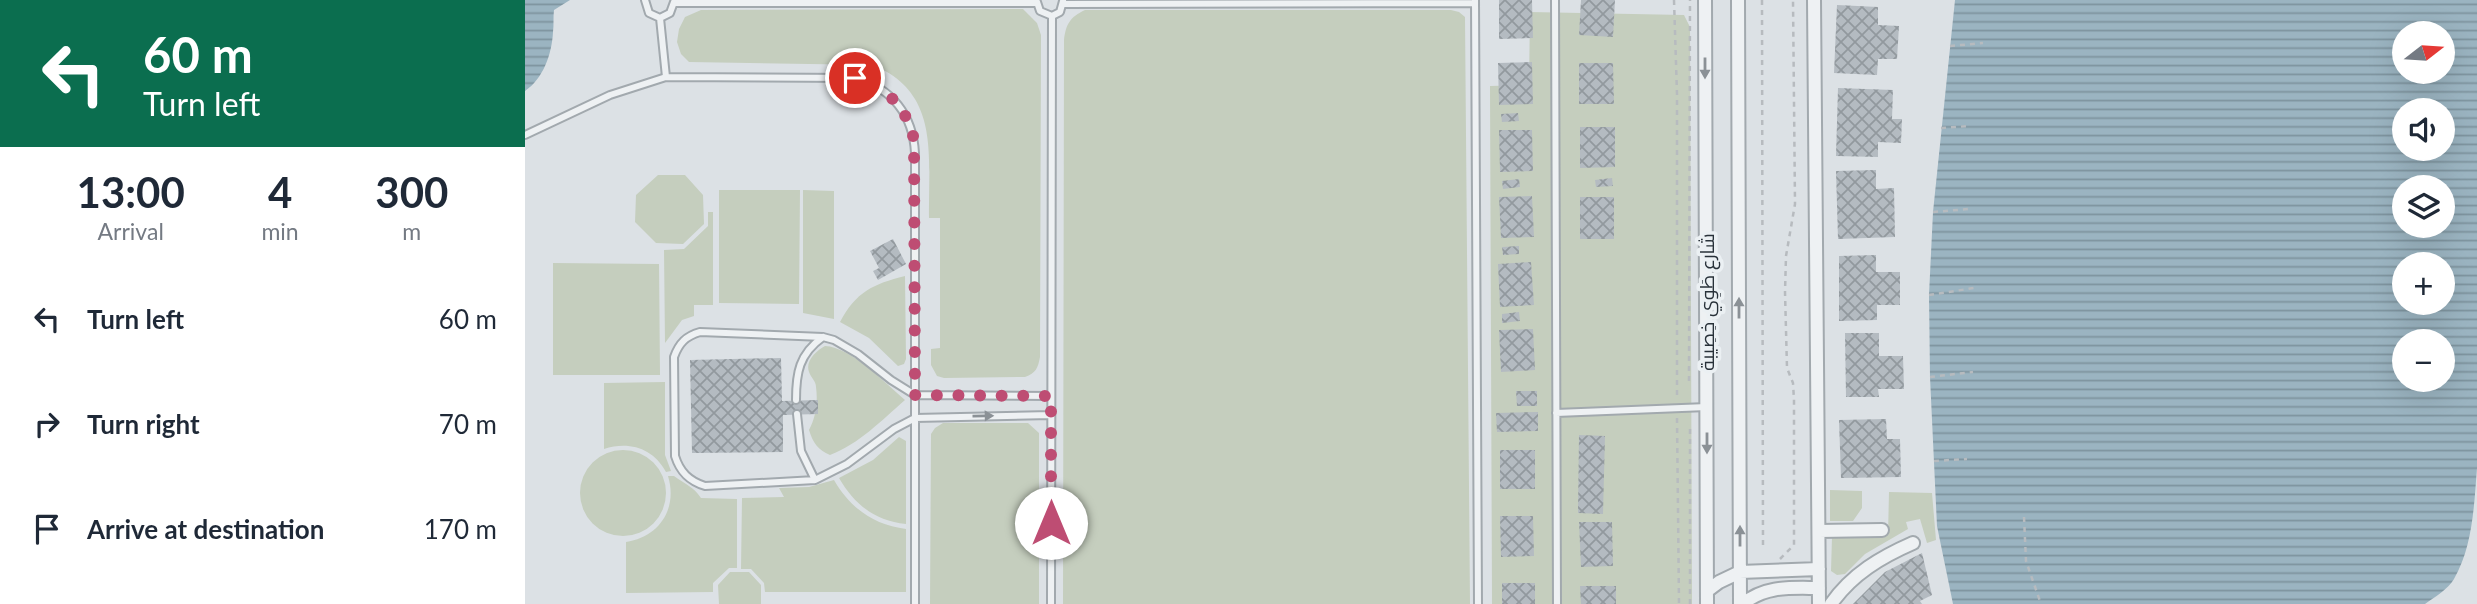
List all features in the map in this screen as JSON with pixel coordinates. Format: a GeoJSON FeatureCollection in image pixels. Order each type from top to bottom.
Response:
{"type":"FeatureCollection","features":[{"type":"Feature","properties":{"kind":"street","name":"شارع طَوِي خِصِيبة"},"geometry":{"type":"LineString","coordinates":[[1705,0],[1707,598]]}},
{"type":"Feature","properties":{"kind":"street","name":"شارع طَوِي خِصِيبة"},"geometry":{"type":"LineString","coordinates":[[1738,0],[1742,604]]}},
{"type":"Feature","properties":{"kind":"street"},"geometry":{"type":"LineString","coordinates":[[1814,0],[1819,604]]}},
{"type":"Feature","properties":{"kind":"street"},"geometry":{"type":"LineString","coordinates":[[1819,531],[1882,530]]}},
{"type":"Feature","properties":{"kind":"street"},"geometry":{"type":"LineString","coordinates":[[1831,604],[1859,573],[1885,555],[1913,542]]}},
{"type":"Feature","properties":{"kind":"street"},"geometry":{"type":"LineString","coordinates":[[1707,598],[1719,582],[1740,572],[1819,569]]}},
{"type":"Feature","properties":{"kind":"street"},"geometry":{"type":"LineString","coordinates":[[1742,604],[1757,593],[1776,588],[1819,587]]}},
{"type":"Feature","properties":{"kind":"lane"},"geometry":{"type":"LineString","coordinates":[[645,0],[649,13],[660,18]]}},
{"type":"Feature","properties":{"kind":"lane"},"geometry":{"type":"LineString","coordinates":[[1555,0],[1557,604]]}},
{"type":"Feature","properties":{"kind":"lane"},"geometry":{"type":"LineString","coordinates":[[660,18],[670,13],[674,2],[1037,1],[1039,11],[1052,16],[1060,12],[1063,2],[1475,1],[1478,604]]}},
{"type":"Feature","properties":{"kind":"lane"},"geometry":{"type":"LineString","coordinates":[[1051,604],[1052,16]]}},
{"type":"Feature","properties":{"kind":"lane"},"geometry":{"type":"LineString","coordinates":[[660,18],[666,78]]}},
{"type":"Feature","properties":{"kind":"lane"},"geometry":{"type":"LineString","coordinates":[[525,135],[610,94],[666,78],[855,78],[879,87],[899,104],[911,127],[915,153],[915,604]]}},
{"type":"Feature","properties":{"kind":"lane"},"geometry":{"type":"LineString","coordinates":[[1051,396],[915,395],[859,354],[823,337],[699,332],[686,338],[674,357],[675,456],[678,465],[689,479],[714,486],[815,480],[847,464],[894,429],[915,418],[1051,415]]}},
{"type":"Feature","properties":{"kind":"lane"},"geometry":{"type":"LineString","coordinates":[[796,400],[796,377],[802,358],[814,343],[823,337]]}},
{"type":"Feature","properties":{"kind":"lane"},"geometry":{"type":"LineString","coordinates":[[1556,412],[1707,407]]}},
{"type":"Feature","properties":{"kind":"lane"},"geometry":{"type":"LineString","coordinates":[[796,414],[801,451],[815,480]]}},
{"type":"Feature","properties":{"kind":"path"},"geometry":{"type":"LineString","coordinates":[[1674,0],[1677,94],[1677,398]]}},
{"type":"Feature","properties":{"kind":"path"},"geometry":{"type":"LineString","coordinates":[[1689,381],[1691,0]]}},
{"type":"Feature","properties":{"kind":"path"},"geometry":{"type":"LineString","coordinates":[[1762,0],[1763,550]]}},
{"type":"Feature","properties":{"kind":"path"},"geometry":{"type":"LineString","coordinates":[[1777,571],[1781,556],[1791,551],[1794,545],[1794,400],[1793,383],[1787,368],[1785,292],[1786,256],[1795,204],[1793,0]]}},
{"type":"Feature","properties":{"kind":"path"},"geometry":{"type":"LineString","coordinates":[[1950,46],[1983,43]]}},
{"type":"Feature","properties":{"kind":"path"},"geometry":{"type":"LineString","coordinates":[[1941,128],[1970,125]]}},
{"type":"Feature","properties":{"kind":"path"},"geometry":{"type":"LineString","coordinates":[[1933,212],[1969,209]]}},
{"type":"Feature","properties":{"kind":"path"},"geometry":{"type":"LineString","coordinates":[[1929,295],[1974,289]]}},
{"type":"Feature","properties":{"kind":"path"},"geometry":{"type":"LineString","coordinates":[[1930,377],[1973,372]]}},
{"type":"Feature","properties":{"kind":"path"},"geometry":{"type":"LineString","coordinates":[[1677,414],[1678,604]]}},
{"type":"Feature","properties":{"kind":"path"},"geometry":{"type":"LineString","coordinates":[[1690,429],[1691,604]]}},
{"type":"Feature","properties":{"kind":"path"},"geometry":{"type":"LineString","coordinates":[[1934,461],[1967,459]]}},
{"type":"Feature","properties":{"kind":"path"},"geometry":{"type":"LineString","coordinates":[[2024,517],[2026,561],[2041,604]]}},
{"type":"Feature","properties":{"kind":"green space"},"geometry":{"type":"Polygon","coordinates":[[[1023,9],[1037,23],[1041,35],[1040,357],[1034,372],[1025,377],[944,378],[937,376],[931,365],[931,349],[940,348],[940,218],[929,218],[929,150],[926,129],[910,92],[895,77],[873,65],[689,62],[681,54],[677,42],[679,29],[685,17],[701,10],[1023,9]]]}},
{"type":"Feature","properties":{"kind":"green space"},"geometry":{"type":"Polygon","coordinates":[[[1085,10],[1451,10],[1465,17],[1470,604],[1063,604],[1064,40],[1070,22],[1085,10]]]}},
{"type":"Feature","properties":{"kind":"green space"},"geometry":{"type":"Polygon","coordinates":[[[1530,12],[1684,15],[1690,27],[1692,604],[1492,604],[1490,86],[1529,85],[1530,12]]]}},
{"type":"Feature","properties":{"kind":"green space"},"geometry":{"type":"Polygon","coordinates":[[[658,175],[685,175],[703,195],[704,224],[683,244],[656,243],[635,222],[636,195],[658,175]]]}},
{"type":"Feature","properties":{"kind":"green space"},"geometry":{"type":"Polygon","coordinates":[[[719,190],[800,190],[799,304],[719,303],[719,190]]]}},
{"type":"Feature","properties":{"kind":"green space"},"geometry":{"type":"Polygon","coordinates":[[[803,190],[834,191],[834,319],[803,313],[803,190]]]}},
{"type":"Feature","properties":{"kind":"green space"},"geometry":{"type":"Polygon","coordinates":[[[708,212],[713,212],[713,305],[694,305],[694,316],[682,320],[665,343],[664,250],[684,249],[708,226],[708,212]]]}},
{"type":"Feature","properties":{"kind":"green space"},"geometry":{"type":"Polygon","coordinates":[[[553,263],[659,264],[660,375],[553,375],[553,263]]]}},
{"type":"Feature","properties":{"kind":"green space"},"geometry":{"type":"Polygon","coordinates":[[[905,276],[906,359],[904,364],[898,366],[869,338],[840,322],[859,296],[884,282],[905,276]]]}},
{"type":"Feature","properties":{"kind":"green space"},"geometry":{"type":"Polygon","coordinates":[[[825,346],[846,352],[905,400],[860,438],[830,455],[817,446],[809,430],[815,415],[817,398],[816,385],[808,368],[810,360],[825,346]]]}},
{"type":"Feature","properties":{"kind":"green space"},"geometry":{"type":"Polygon","coordinates":[[[665,382],[665,455],[671,471],[666,472],[654,457],[639,448],[622,446],[604,449],[604,383],[665,382]]]}},
{"type":"Feature","properties":{"kind":"green space"},"geometry":{"type":"Polygon","coordinates":[[[943,423],[1028,423],[1039,433],[1039,604],[930,604],[931,434],[943,423]]]}},
{"type":"Feature","properties":{"kind":"green space"},"geometry":{"type":"Polygon","coordinates":[[[899,437],[906,441],[906,524],[885,519],[867,510],[851,496],[839,478],[873,460],[899,437]]]}},
{"type":"Feature","properties":{"kind":"green space"},"geometry":{"type":"Polygon","coordinates":[[[623,450],[639,454],[653,463],[662,477],[666,493],[662,509],[653,523],[639,532],[623,536],[607,532],[593,523],[584,509],[580,493],[584,477],[593,463],[607,454],[623,450]]]}},
{"type":"Feature","properties":{"kind":"green space"},"geometry":{"type":"Polygon","coordinates":[[[668,476],[674,476],[689,486],[701,498],[737,499],[737,568],[729,568],[713,583],[713,592],[626,593],[626,542],[648,534],[663,520],[670,500],[668,476]]]}},
{"type":"Feature","properties":{"kind":"green space"},"geometry":{"type":"Polygon","coordinates":[[[834,480],[855,507],[864,514],[883,524],[906,529],[906,592],[765,592],[764,583],[751,569],[741,569],[742,498],[784,497],[779,488],[809,487],[834,480]]]}},
{"type":"Feature","properties":{"kind":"green space"},"geometry":{"type":"Polygon","coordinates":[[[1830,490],[1862,491],[1862,508],[1853,521],[1830,521],[1830,490]]]}},
{"type":"Feature","properties":{"kind":"green space"},"geometry":{"type":"Polygon","coordinates":[[[1889,492],[1932,493],[1936,540],[1927,543],[1920,519],[1906,522],[1908,529],[1865,554],[1845,574],[1837,575],[1831,571],[1832,537],[1888,535],[1889,492]]]}},
{"type":"Feature","properties":{"kind":"green space"},"geometry":{"type":"Polygon","coordinates":[[[730,572],[749,572],[761,585],[761,604],[719,604],[718,585],[730,572]]]}},
{"type":"Feature","properties":{"kind":"water"},"geometry":{"type":"Polygon","coordinates":[[[525,0],[570,0],[554,10],[548,57],[542,73],[525,91],[525,0]]]}},
{"type":"Feature","properties":{"kind":"water"},"geometry":{"type":"Polygon","coordinates":[[[1955,0],[2477,0],[2477,468],[2465,553],[2451,583],[2425,604],[1953,604],[1937,526],[1929,295],[1933,212],[1955,0]]]}},
{"type":"Feature","properties":{"kind":"building"},"geometry":{"type":"Polygon","coordinates":[[[1499,0],[1532,0],[1533,38],[1499,39],[1499,0]]]}},
{"type":"Feature","properties":{"kind":"building"},"geometry":{"type":"Polygon","coordinates":[[[1581,0],[1615,0],[1613,37],[1579,35],[1581,0]]]}},
{"type":"Feature","properties":{"kind":"building"},"geometry":{"type":"Polygon","coordinates":[[[1837,5],[1878,7],[1878,25],[1899,26],[1897,59],[1878,59],[1877,75],[1834,73],[1837,5]]]}},
{"type":"Feature","properties":{"kind":"building"},"geometry":{"type":"Polygon","coordinates":[[[1532,62],[1533,104],[1499,105],[1498,63],[1532,62]]]}},
{"type":"Feature","properties":{"kind":"building"},"geometry":{"type":"Polygon","coordinates":[[[1579,63],[1613,63],[1614,104],[1579,104],[1579,63]]]}},
{"type":"Feature","properties":{"kind":"building"},"geometry":{"type":"Polygon","coordinates":[[[1838,88],[1893,90],[1892,119],[1902,119],[1901,143],[1878,142],[1878,157],[1836,156],[1838,88]]]}},
{"type":"Feature","properties":{"kind":"building"},"geometry":{"type":"Polygon","coordinates":[[[1518,113],[1519,121],[1502,122],[1501,114],[1518,113]]]}},
{"type":"Feature","properties":{"kind":"building"},"geometry":{"type":"Polygon","coordinates":[[[1580,127],[1615,127],[1615,167],[1580,168],[1580,127]]]}},
{"type":"Feature","properties":{"kind":"building"},"geometry":{"type":"Polygon","coordinates":[[[1499,130],[1532,130],[1533,171],[1500,172],[1499,130]]]}},
{"type":"Feature","properties":{"kind":"building"},"geometry":{"type":"Polygon","coordinates":[[[1876,170],[1876,189],[1894,188],[1895,237],[1838,239],[1836,171],[1876,170]]]}},
{"type":"Feature","properties":{"kind":"building"},"geometry":{"type":"Polygon","coordinates":[[[1612,178],[1613,186],[1596,187],[1595,180],[1612,178]]]}},
{"type":"Feature","properties":{"kind":"building"},"geometry":{"type":"Polygon","coordinates":[[[1519,179],[1520,187],[1503,189],[1502,181],[1519,179]]]}},
{"type":"Feature","properties":{"kind":"building"},"geometry":{"type":"Polygon","coordinates":[[[1532,196],[1534,237],[1501,238],[1499,197],[1532,196]]]}},
{"type":"Feature","properties":{"kind":"building"},"geometry":{"type":"Polygon","coordinates":[[[1580,197],[1614,197],[1614,239],[1580,239],[1580,197]]]}},
{"type":"Feature","properties":{"kind":"building"},"geometry":{"type":"Polygon","coordinates":[[[893,239],[906,264],[878,280],[873,271],[879,268],[870,251],[893,239]]]}},
{"type":"Feature","properties":{"kind":"building"},"geometry":{"type":"Polygon","coordinates":[[[1519,246],[1519,254],[1503,255],[1502,247],[1519,246]]]}},
{"type":"Feature","properties":{"kind":"building"},"geometry":{"type":"Polygon","coordinates":[[[1876,255],[1876,272],[1900,272],[1900,305],[1877,305],[1877,320],[1839,321],[1839,256],[1876,255]]]}},
{"type":"Feature","properties":{"kind":"building"},"geometry":{"type":"Polygon","coordinates":[[[1531,262],[1534,305],[1500,307],[1498,264],[1531,262]]]}},
{"type":"Feature","properties":{"kind":"building"},"geometry":{"type":"Polygon","coordinates":[[[1519,312],[1520,321],[1502,323],[1502,314],[1519,312]]]}},
{"type":"Feature","properties":{"kind":"building"},"geometry":{"type":"Polygon","coordinates":[[[1533,329],[1535,370],[1501,372],[1499,330],[1533,329]]]}},
{"type":"Feature","properties":{"kind":"building"},"geometry":{"type":"Polygon","coordinates":[[[1845,333],[1879,333],[1879,356],[1903,356],[1904,389],[1878,389],[1879,397],[1846,397],[1845,333]]]}},
{"type":"Feature","properties":{"kind":"building"},"geometry":{"type":"Polygon","coordinates":[[[781,358],[782,401],[818,400],[818,414],[783,415],[783,452],[692,453],[690,360],[781,358]]]}},
{"type":"Feature","properties":{"kind":"building"},"geometry":{"type":"Polygon","coordinates":[[[1516,391],[1537,391],[1537,406],[1517,406],[1516,391]]]}},
{"type":"Feature","properties":{"kind":"building"},"geometry":{"type":"Polygon","coordinates":[[[1538,412],[1538,431],[1497,432],[1496,413],[1538,412]]]}},
{"type":"Feature","properties":{"kind":"building"},"geometry":{"type":"Polygon","coordinates":[[[1886,419],[1887,439],[1900,439],[1901,477],[1841,478],[1839,420],[1886,419]]]}},
{"type":"Feature","properties":{"kind":"building"},"geometry":{"type":"Polygon","coordinates":[[[1579,435],[1605,436],[1603,514],[1578,513],[1579,435]]]}},
{"type":"Feature","properties":{"kind":"building"},"geometry":{"type":"Polygon","coordinates":[[[1500,450],[1535,450],[1535,489],[1500,489],[1500,450]]]}},
{"type":"Feature","properties":{"kind":"building"},"geometry":{"type":"Polygon","coordinates":[[[1500,516],[1533,516],[1534,556],[1501,557],[1500,516]]]}},
{"type":"Feature","properties":{"kind":"building"},"geometry":{"type":"Polygon","coordinates":[[[1579,522],[1612,522],[1613,566],[1581,567],[1579,522]]]}},
{"type":"Feature","properties":{"kind":"building"},"geometry":{"type":"Polygon","coordinates":[[[1922,553],[1932,595],[1920,601],[1922,604],[1853,604],[1885,572],[1922,553]]]}},
{"type":"Feature","properties":{"kind":"building"},"geometry":{"type":"Polygon","coordinates":[[[1502,583],[1535,583],[1535,604],[1502,604],[1502,583]]]}},
{"type":"Feature","properties":{"kind":"building"},"geometry":{"type":"Polygon","coordinates":[[[1580,586],[1616,586],[1616,604],[1581,604],[1580,586]]]}},
{"type":"Feature","properties":{"kind":"route"},"geometry":{"type":"LineString","coordinates":[[855,78],[879,87],[899,104],[911,127],[914,140],[915,395],[1051,396],[1051,523]]}}]}
